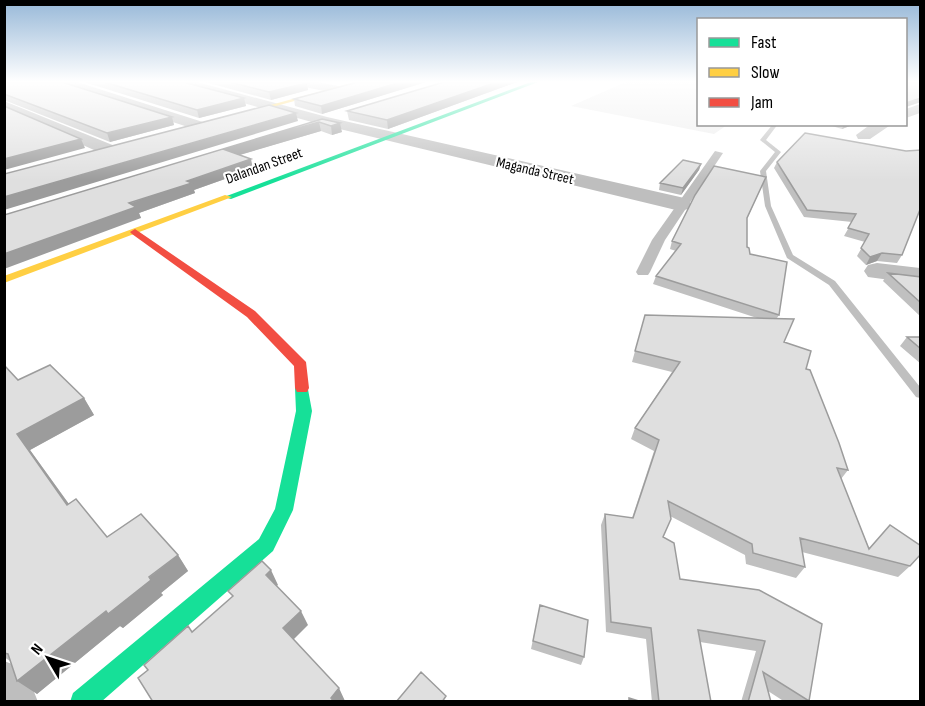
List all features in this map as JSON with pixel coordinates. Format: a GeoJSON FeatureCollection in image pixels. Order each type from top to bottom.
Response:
{"type":"FeatureCollection","features":[{"type":"Feature","properties":{"kind":"street"},"geometry":{"type":"LineString","coordinates":[[30,115],[115,148]]}},
{"type":"Feature","properties":{"kind":"street"},"geometry":{"type":"LineString","coordinates":[[166,115],[200,126]]}},
{"type":"Feature","properties":{"kind":"street"},"geometry":{"type":"LineString","coordinates":[[177,132],[240,115]]}},
{"type":"Feature","properties":{"kind":"street","name":"Maganda Street"},"geometry":{"type":"LineString","coordinates":[[303,115],[680,204]]}},
{"type":"Feature","properties":{"kind":"street"},"geometry":{"type":"LineString","coordinates":[[290,131],[342,115]]}},
{"type":"Feature","properties":{"kind":"street","name":"Dalandan Street"},"geometry":{"type":"LineString","coordinates":[[4,280],[448,115]]}},
{"type":"Feature","properties":{"kind":"street"},"geometry":{"type":"LineString","coordinates":[[864,135],[880,126]]}},
{"type":"Feature","properties":{"kind":"street"},"geometry":{"type":"LineString","coordinates":[[88,155],[115,148]]}},
{"type":"Feature","properties":{"kind":"street"},"geometry":{"type":"LineString","coordinates":[[82,702],[266,545],[284,510],[304,411],[301,364],[251,314],[135,232]]}},
{"type":"Feature","properties":{"kind":"street"},"geometry":{"type":"LineString","coordinates":[[877,271],[921,276]]}},
{"type":"Feature","properties":{"kind":"street"},"geometry":{"type":"LineString","coordinates":[[4,690],[9,702]]}},
{"type":"Feature","properties":{"kind":"lane"},"geometry":{"type":"LineString","coordinates":[[643,272],[648,258],[680,204],[705,176],[718,153]]}},
{"type":"Feature","properties":{"kind":"shaded area"},"geometry":{"type":"Polygon","coordinates":[[[617,115],[697,115],[697,126],[726,126],[714,134],[617,115]]]}},
{"type":"Feature","properties":{"kind":"building"},"geometry":{"type":"Polygon","coordinates":[[[4,115],[25,115],[81,139],[4,159],[4,115]]]}},
{"type":"Feature","properties":{"kind":"building"},"geometry":{"type":"Polygon","coordinates":[[[59,115],[166,115],[172,117],[107,133],[59,115]]]}},
{"type":"Feature","properties":{"kind":"building"},"geometry":{"type":"Polygon","coordinates":[[[231,115],[289,115],[4,197],[4,174],[231,115]]]}},
{"type":"Feature","properties":{"kind":"building"},"geometry":{"type":"Polygon","coordinates":[[[365,115],[402,115],[387,120],[365,115]]]}},
{"type":"Feature","properties":{"kind":"building"},"geometry":{"type":"Polygon","coordinates":[[[322,119],[340,123],[331,126],[319,122],[223,149],[251,159],[187,181],[192,183],[129,203],[136,207],[4,254],[4,215],[322,119]]]}},
{"type":"Feature","properties":{"kind":"building"},"geometry":{"type":"Polygon","coordinates":[[[805,133],[906,151],[921,150],[921,207],[902,255],[882,253],[870,257],[861,248],[869,234],[848,228],[856,214],[807,210],[777,162],[805,133]]]}},
{"type":"Feature","properties":{"kind":"building"},"geometry":{"type":"Polygon","coordinates":[[[683,160],[701,164],[683,188],[660,183],[683,160]]]}},
{"type":"Feature","properties":{"kind":"building"},"geometry":{"type":"Polygon","coordinates":[[[714,166],[766,177],[747,218],[747,247],[750,254],[787,262],[779,315],[656,276],[681,244],[672,241],[695,195],[714,166]]]}},
{"type":"Feature","properties":{"kind":"building"},"geometry":{"type":"Polygon","coordinates":[[[888,273],[921,277],[921,303],[888,273]]]}},
{"type":"Feature","properties":{"kind":"building"},"geometry":{"type":"Polygon","coordinates":[[[645,315],[794,319],[784,342],[811,351],[806,369],[810,370],[839,443],[848,470],[837,468],[869,549],[890,525],[921,546],[921,554],[910,566],[800,538],[805,567],[753,553],[752,544],[668,501],[671,519],[663,537],[674,543],[680,579],[759,590],[822,624],[809,701],[763,672],[771,702],[748,702],[765,641],[698,630],[711,702],[659,702],[651,628],[611,622],[605,514],[633,518],[659,440],[635,428],[680,362],[635,351],[645,315]]]}},
{"type":"Feature","properties":{"kind":"building"},"geometry":{"type":"Polygon","coordinates":[[[907,337],[921,337],[921,349],[907,337]]]}},
{"type":"Feature","properties":{"kind":"building"},"geometry":{"type":"Polygon","coordinates":[[[4,365],[18,380],[50,365],[84,398],[17,434],[67,505],[76,499],[107,537],[141,514],[178,555],[149,577],[151,580],[108,614],[106,611],[17,681],[8,654],[4,653],[4,365]]]}},
{"type":"Feature","properties":{"kind":"building"},"geometry":{"type":"Polygon","coordinates":[[[262,561],[271,570],[266,575],[301,611],[283,628],[339,688],[331,698],[334,702],[153,702],[138,678],[148,670],[144,665],[188,626],[192,632],[233,596],[228,591],[262,561]]]}},
{"type":"Feature","properties":{"kind":"building"},"geometry":{"type":"Polygon","coordinates":[[[540,605],[588,620],[584,657],[533,641],[540,605]]]}},
{"type":"Feature","properties":{"kind":"building"},"geometry":{"type":"Polygon","coordinates":[[[421,672],[446,696],[442,702],[396,702],[421,672]]]}},
{"type":"Feature","properties":{"kind":"building"},"geometry":{"type":"Polygon","coordinates":[[[629,698],[642,702],[629,702],[629,698]]]}},
{"type":"Feature","properties":{"kind":"waterway"},"geometry":{"type":"LineString","coordinates":[[774,126],[763,140],[778,152],[763,171],[768,206],[790,256],[832,283],[920,394]]}},
{"type":"Feature","properties":{"kind":"traffic: fast"},"geometry":{"type":"LineString","coordinates":[[228,197],[447,115]]}},
{"type":"Feature","properties":{"kind":"traffic: fast"},"geometry":{"type":"LineString","coordinates":[[82,702],[266,545],[284,510],[304,411],[302,388]]}},
{"type":"Feature","properties":{"kind":"traffic: slow"},"geometry":{"type":"LineString","coordinates":[[226,118],[237,115]]}},
{"type":"Feature","properties":{"kind":"traffic: slow"},"geometry":{"type":"LineString","coordinates":[[4,280],[228,197]]}},
{"type":"Feature","properties":{"kind":"traffic: jam"},"geometry":{"type":"LineString","coordinates":[[135,232],[251,314],[301,365],[302,388]]}}]}
